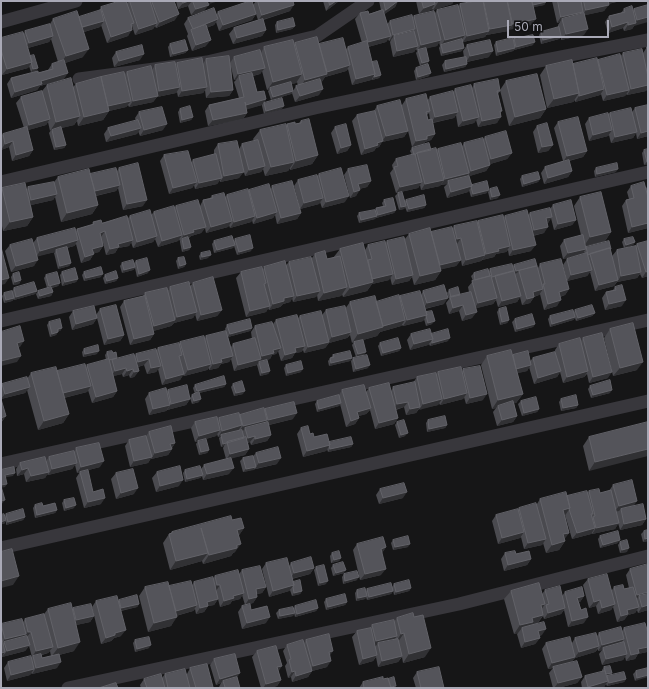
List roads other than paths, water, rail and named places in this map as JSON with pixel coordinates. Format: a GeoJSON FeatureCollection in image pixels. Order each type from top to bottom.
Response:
{"type":"FeatureCollection","features":[{"type":"Feature","properties":{"kind":"street"},"geometry":{"type":"LineString","coordinates":[[1,22],[76,1]]}},
{"type":"Feature","properties":{"kind":"street"},"geometry":{"type":"LineString","coordinates":[[79,79],[207,62],[317,36],[368,1]]}},
{"type":"Feature","properties":{"kind":"street"},"geometry":{"type":"LineString","coordinates":[[1,182],[315,108],[514,66],[648,40]]}},
{"type":"Feature","properties":{"kind":"street"},"geometry":{"type":"LineString","coordinates":[[1,321],[648,172]]}},
{"type":"Feature","properties":{"kind":"street"},"geometry":{"type":"LineString","coordinates":[[1,464],[648,320]]}},
{"type":"Feature","properties":{"kind":"street"},"geometry":{"type":"LineString","coordinates":[[1,548],[648,402]]}},
{"type":"Feature","properties":{"kind":"street"},"geometry":{"type":"LineString","coordinates":[[68,688],[459,604],[648,556]]}}]}
